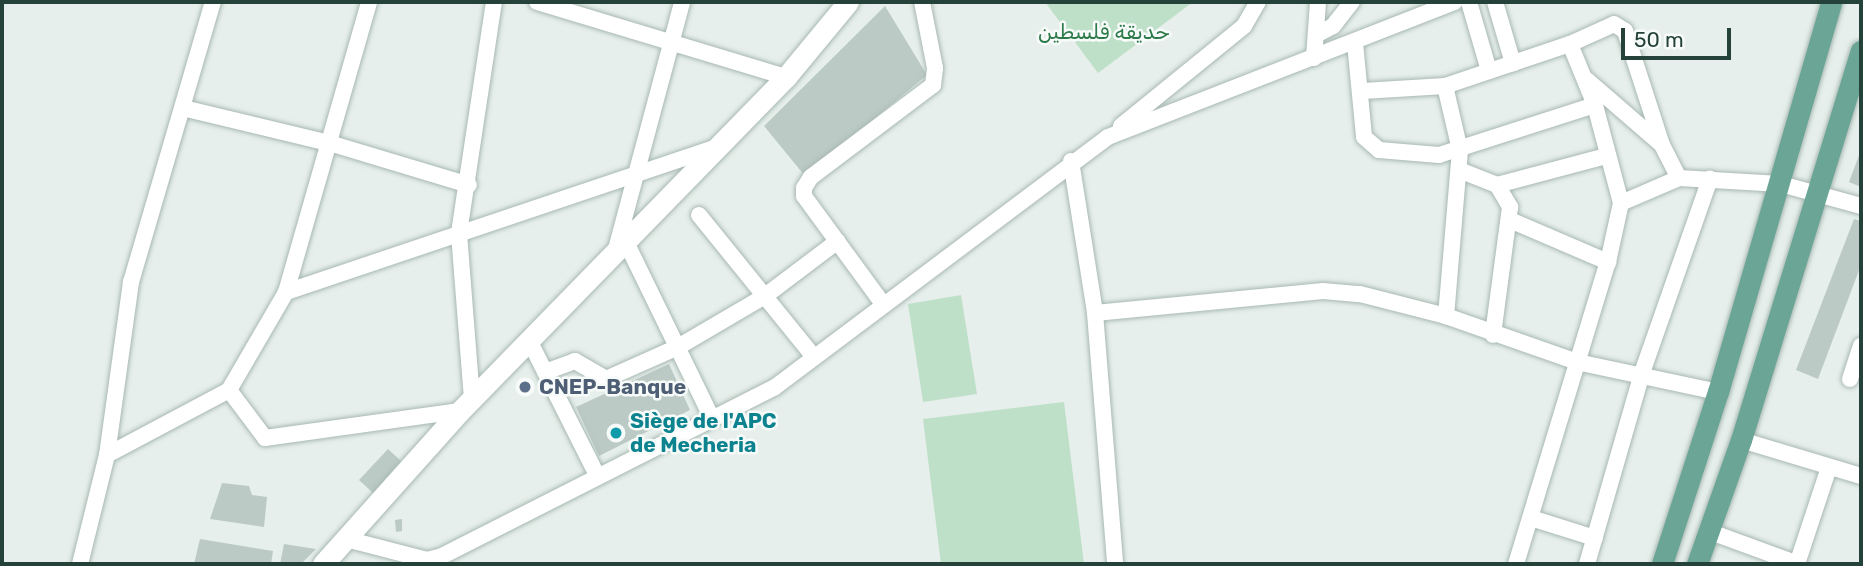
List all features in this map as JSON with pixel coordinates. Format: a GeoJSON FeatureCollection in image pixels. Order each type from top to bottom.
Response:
{"type":"FeatureCollection","features":[{"type":"Feature","properties":{"kind":"main road"},"geometry":{"type":"LineString","coordinates":[[333,555],[466,405],[712,149],[786,77],[848,2]]}},
{"type":"Feature","properties":{"kind":"main road"},"geometry":{"type":"LineString","coordinates":[[1662,564],[1781,184],[1831,2]]}},
{"type":"Feature","properties":{"kind":"main road"},"geometry":{"type":"LineString","coordinates":[[1697,564],[1741,440],[1861,51]]}},
{"type":"Feature","properties":{"kind":"street"},"geometry":{"type":"LineString","coordinates":[[80,564],[107,455],[131,282],[213,2]]}},
{"type":"Feature","properties":{"kind":"street"},"geometry":{"type":"LineString","coordinates":[[107,455],[229,390],[286,292],[369,2]]}},
{"type":"Feature","properties":{"kind":"street"},"geometry":{"type":"LineString","coordinates":[[229,390],[265,438],[466,405],[459,233],[469,185],[494,2]]}},
{"type":"Feature","properties":{"kind":"street"},"geometry":{"type":"LineString","coordinates":[[537,2],[786,77]]}},
{"type":"Feature","properties":{"kind":"street"},"geometry":{"type":"LineString","coordinates":[[682,2],[634,175],[620,244],[678,347],[712,418]]}},
{"type":"Feature","properties":{"kind":"street"},"geometry":{"type":"LineString","coordinates":[[883,304],[804,196],[804,188],[811,177],[933,85],[935,68],[922,2]]}},
{"type":"Feature","properties":{"kind":"street"},"geometry":{"type":"LineString","coordinates":[[333,555],[435,559],[775,387],[1071,161],[1108,137],[1244,26],[1258,2]]}},
{"type":"Feature","properties":{"kind":"street"},"geometry":{"type":"LineString","coordinates":[[1314,58],[1318,2]]}},
{"type":"Feature","properties":{"kind":"street"},"geometry":{"type":"LineString","coordinates":[[1316,35],[1333,26],[1352,2]]}},
{"type":"Feature","properties":{"kind":"street"},"geometry":{"type":"LineString","coordinates":[[1108,137],[1455,2]]}},
{"type":"Feature","properties":{"kind":"street"},"geometry":{"type":"LineString","coordinates":[[1469,2],[1489,71]]}},
{"type":"Feature","properties":{"kind":"street"},"geometry":{"type":"LineString","coordinates":[[1494,2],[1513,63]]}},
{"type":"Feature","properties":{"kind":"street"},"geometry":{"type":"LineString","coordinates":[[1363,91],[1445,86],[1570,44],[1614,24],[1622,27],[1662,145],[1679,178]]}},
{"type":"Feature","properties":{"kind":"street"},"geometry":{"type":"LineString","coordinates":[[1355,43],[1363,91],[1364,137],[1374,147],[1418,156],[1460,149],[1595,105]]}},
{"type":"Feature","properties":{"kind":"street"},"geometry":{"type":"LineString","coordinates":[[1516,564],[1608,262],[1621,203],[1606,156],[1595,105],[1570,44]]}},
{"type":"Feature","properties":{"kind":"street"},"geometry":{"type":"LineString","coordinates":[[1585,79],[1662,145]]}},
{"type":"Feature","properties":{"kind":"street"},"geometry":{"type":"LineString","coordinates":[[1445,86],[1460,149],[1446,316]]}},
{"type":"Feature","properties":{"kind":"street"},"geometry":{"type":"LineString","coordinates":[[183,108],[329,144],[469,185]]}},
{"type":"Feature","properties":{"kind":"street"},"geometry":{"type":"LineString","coordinates":[[286,292],[712,149]]}},
{"type":"Feature","properties":{"kind":"street"},"geometry":{"type":"LineString","coordinates":[[1459,170],[1497,185],[1606,156]]}},
{"type":"Feature","properties":{"kind":"street"},"geometry":{"type":"LineString","coordinates":[[1071,161],[1094,313],[1115,564]]}},
{"type":"Feature","properties":{"kind":"street"},"geometry":{"type":"LineString","coordinates":[[1621,203],[1679,178],[1781,184],[1861,206]]}},
{"type":"Feature","properties":{"kind":"street"},"geometry":{"type":"LineString","coordinates":[[1587,564],[1642,373],[1710,179]]}},
{"type":"Feature","properties":{"kind":"street"},"geometry":{"type":"LineString","coordinates":[[1493,335],[1510,220],[1510,207],[1497,185]]}},
{"type":"Feature","properties":{"kind":"street"},"geometry":{"type":"LineString","coordinates":[[699,215],[814,357]]}},
{"type":"Feature","properties":{"kind":"street"},"geometry":{"type":"LineString","coordinates":[[1510,220],[1608,262]]}},
{"type":"Feature","properties":{"kind":"street"},"geometry":{"type":"LineString","coordinates":[[545,372],[575,361],[606,379],[678,347],[765,296],[838,241]]}},
{"type":"Feature","properties":{"kind":"street"},"geometry":{"type":"LineString","coordinates":[[1094,313],[1323,292],[1360,294],[1446,316],[1493,335],[1577,362],[1642,373],[1718,392]]}},
{"type":"Feature","properties":{"kind":"street"},"geometry":{"type":"LineString","coordinates":[[529,340],[597,475]]}},
{"type":"Feature","properties":{"kind":"street"},"geometry":{"type":"LineString","coordinates":[[1850,379],[1861,346]]}},
{"type":"Feature","properties":{"kind":"street"},"geometry":{"type":"LineString","coordinates":[[1741,440],[1861,476]]}},
{"type":"Feature","properties":{"kind":"street"},"geometry":{"type":"LineString","coordinates":[[1708,531],[1797,564],[1829,467]]}},
{"type":"Feature","properties":{"kind":"street"},"geometry":{"type":"LineString","coordinates":[[1531,518],[1595,538]]}},
{"type":"Feature","properties":{"kind":"green space","name":"حديقة فلسطين"},"geometry":{"type":"Polygon","coordinates":[[[1045,2],[1193,2],[1098,73],[1045,2]]]}},
{"type":"Feature","properties":{"kind":"green space"},"geometry":{"type":"Polygon","coordinates":[[[961,295],[977,394],[923,402],[908,304],[961,295]]]}},
{"type":"Feature","properties":{"kind":"green space"},"geometry":{"type":"Polygon","coordinates":[[[1064,402],[1084,564],[941,564],[923,419],[1064,402]]]}},
{"type":"Feature","properties":{"kind":"building"},"geometry":{"type":"Polygon","coordinates":[[[885,6],[927,75],[805,176],[764,126],[885,6]]]}},
{"type":"Feature","properties":{"kind":"building"},"geometry":{"type":"Polygon","coordinates":[[[1861,150],[1861,187],[1849,182],[1861,150]]]}},
{"type":"Feature","properties":{"kind":"building"},"geometry":{"type":"Polygon","coordinates":[[[1854,219],[1861,221],[1861,265],[1818,379],[1796,370],[1854,219]]]}},
{"type":"Feature","properties":{"kind":"building","name":"Siège de l'APC de Mecheria"},"geometry":{"type":"Polygon","coordinates":[[[669,364],[690,410],[599,456],[576,407],[669,364]]]}},
{"type":"Feature","properties":{"kind":"building"},"geometry":{"type":"Polygon","coordinates":[[[388,449],[401,461],[373,493],[359,480],[388,449]]]}},
{"type":"Feature","properties":{"kind":"building"},"geometry":{"type":"Polygon","coordinates":[[[222,483],[249,486],[252,495],[267,497],[264,527],[210,519],[222,483]]]}},
{"type":"Feature","properties":{"kind":"building"},"geometry":{"type":"Polygon","coordinates":[[[402,519],[402,531],[396,532],[395,520],[402,519]]]}},
{"type":"Feature","properties":{"kind":"building"},"geometry":{"type":"Polygon","coordinates":[[[200,539],[273,551],[271,564],[194,564],[200,539]]]}},
{"type":"Feature","properties":{"kind":"building"},"geometry":{"type":"Polygon","coordinates":[[[284,544],[316,549],[301,564],[280,564],[284,544]]]}},
{"type":"Feature","properties":{"kind":"place","name":"CNEP-Banque"},"geometry":{"type":"Point","coordinates":[525,387]}},
{"type":"Feature","properties":{"kind":"place","name":"Siège de l'APC de Mecheria"},"geometry":{"type":"Point","coordinates":[616,433]}}]}
